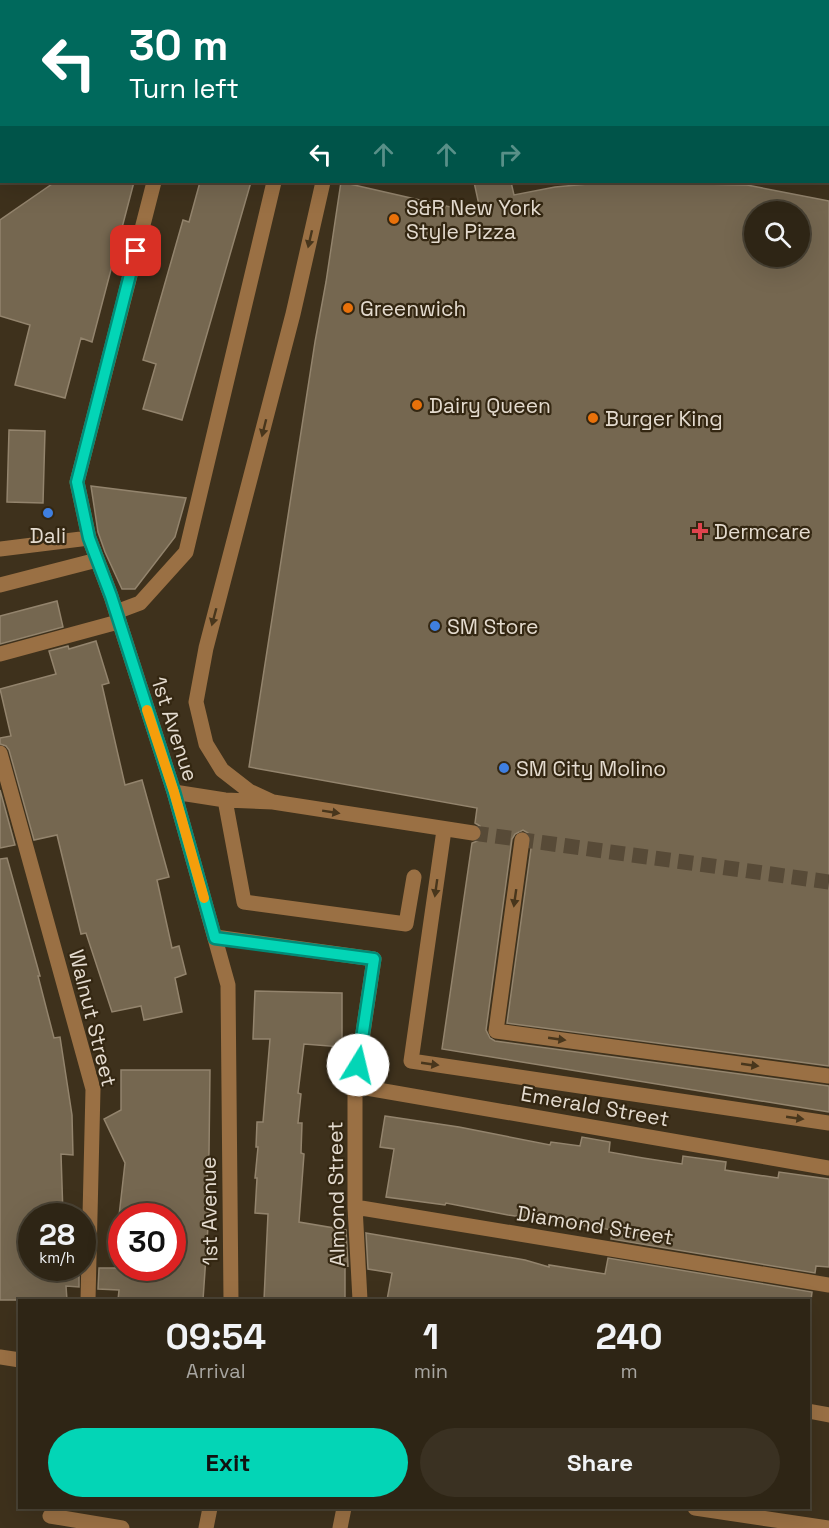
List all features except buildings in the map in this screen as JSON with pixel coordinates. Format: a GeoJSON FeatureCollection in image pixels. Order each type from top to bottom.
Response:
{"type":"FeatureCollection","features":[{"type":"Feature","properties":{"kind":"street","name":"1st Avenue"},"geometry":{"type":"LineString","coordinates":[[154,183],[77,482],[89,538],[174,792],[228,985],[231,1299]]}},
{"type":"Feature","properties":{"kind":"street"},"geometry":{"type":"LineString","coordinates":[[0,654],[117,617],[140,603],[186,552],[274,183]]}},
{"type":"Feature","properties":{"kind":"street"},"geometry":{"type":"LineString","coordinates":[[273,802],[249,791],[222,770],[206,744],[196,702],[206,648],[293,314],[323,183]]}},
{"type":"Feature","properties":{"kind":"street"},"geometry":{"type":"LineString","coordinates":[[0,549],[89,538]]}},
{"type":"Feature","properties":{"kind":"street"},"geometry":{"type":"LineString","coordinates":[[0,585],[97,560]]}},
{"type":"Feature","properties":{"kind":"street","name":"Walnut Street"},"geometry":{"type":"LineString","coordinates":[[0,753],[93,1089],[88,1299]]}},
{"type":"Feature","properties":{"kind":"street"},"geometry":{"type":"LineString","coordinates":[[174,792],[225,800],[273,802],[473,833]]}},
{"type":"Feature","properties":{"kind":"street"},"geometry":{"type":"LineString","coordinates":[[225,800],[244,902],[406,924],[414,877]]}},
{"type":"Feature","properties":{"kind":"street"},"geometry":{"type":"LineString","coordinates":[[444,830],[411,1061],[829,1123]]}},
{"type":"Feature","properties":{"kind":"street"},"geometry":{"type":"LineString","coordinates":[[522,840],[496,1031],[829,1076]]}},
{"type":"Feature","properties":{"kind":"street","name":"Almond Street"},"geometry":{"type":"LineString","coordinates":[[215,938],[374,959],[355,1086],[355,1207],[360,1299]]}},
{"type":"Feature","properties":{"kind":"street","name":"Emerald Street"},"geometry":{"type":"LineString","coordinates":[[355,1086],[829,1168]]}},
{"type":"Feature","properties":{"kind":"street","name":"Diamond Street"},"geometry":{"type":"LineString","coordinates":[[355,1207],[829,1285]]}},
{"type":"Feature","properties":{"kind":"street"},"geometry":{"type":"LineString","coordinates":[[0,1357],[18,1360]]}},
{"type":"Feature","properties":{"kind":"street"},"geometry":{"type":"LineString","coordinates":[[810,1411],[829,1415]]}},
{"type":"Feature","properties":{"kind":"street"},"geometry":{"type":"LineString","coordinates":[[206,1528],[210,1509]]}},
{"type":"Feature","properties":{"kind":"street"},"geometry":{"type":"LineString","coordinates":[[340,1528],[344,1509]]}},
{"type":"Feature","properties":{"kind":"street"},"geometry":{"type":"LineString","coordinates":[[701,1509],[828,1528]]}},
{"type":"Feature","properties":{"kind":"street"},"geometry":{"type":"LineString","coordinates":[[50,1516],[122,1528]]}},
{"type":"Feature","properties":{"kind":"tunnel"},"geometry":{"type":"LineString","coordinates":[[473,833],[829,882]]}},
{"type":"Feature","properties":{"kind":"slow traffic"},"geometry":{"type":"LineString","coordinates":[[147,710],[174,792],[204,898]]}},
{"type":"Feature","properties":{"kind":"place","name":"S&R New York Style Pizza"},"geometry":{"type":"Point","coordinates":[394,219]}},
{"type":"Feature","properties":{"kind":"place","name":"Greenwich"},"geometry":{"type":"Point","coordinates":[348,308]}},
{"type":"Feature","properties":{"kind":"place","name":"Dairy Queen"},"geometry":{"type":"Point","coordinates":[417,405]}},
{"type":"Feature","properties":{"kind":"place","name":"Burger King"},"geometry":{"type":"Point","coordinates":[593,418]}},
{"type":"Feature","properties":{"kind":"place","name":"Dali"},"geometry":{"type":"Point","coordinates":[48,513]}},
{"type":"Feature","properties":{"kind":"place","name":"Dermcare"},"geometry":{"type":"Point","coordinates":[700,531]}},
{"type":"Feature","properties":{"kind":"place","name":"SM Store"},"geometry":{"type":"Point","coordinates":[435,626]}},
{"type":"Feature","properties":{"kind":"place","name":"SM City Molino"},"geometry":{"type":"Point","coordinates":[504,768]}},
{"type":"Feature","properties":{"kind":"route"},"geometry":{"type":"LineString","coordinates":[[136,251],[77,482],[89,538],[111,596],[174,792],[215,938],[374,959],[358,1065]]}}]}
